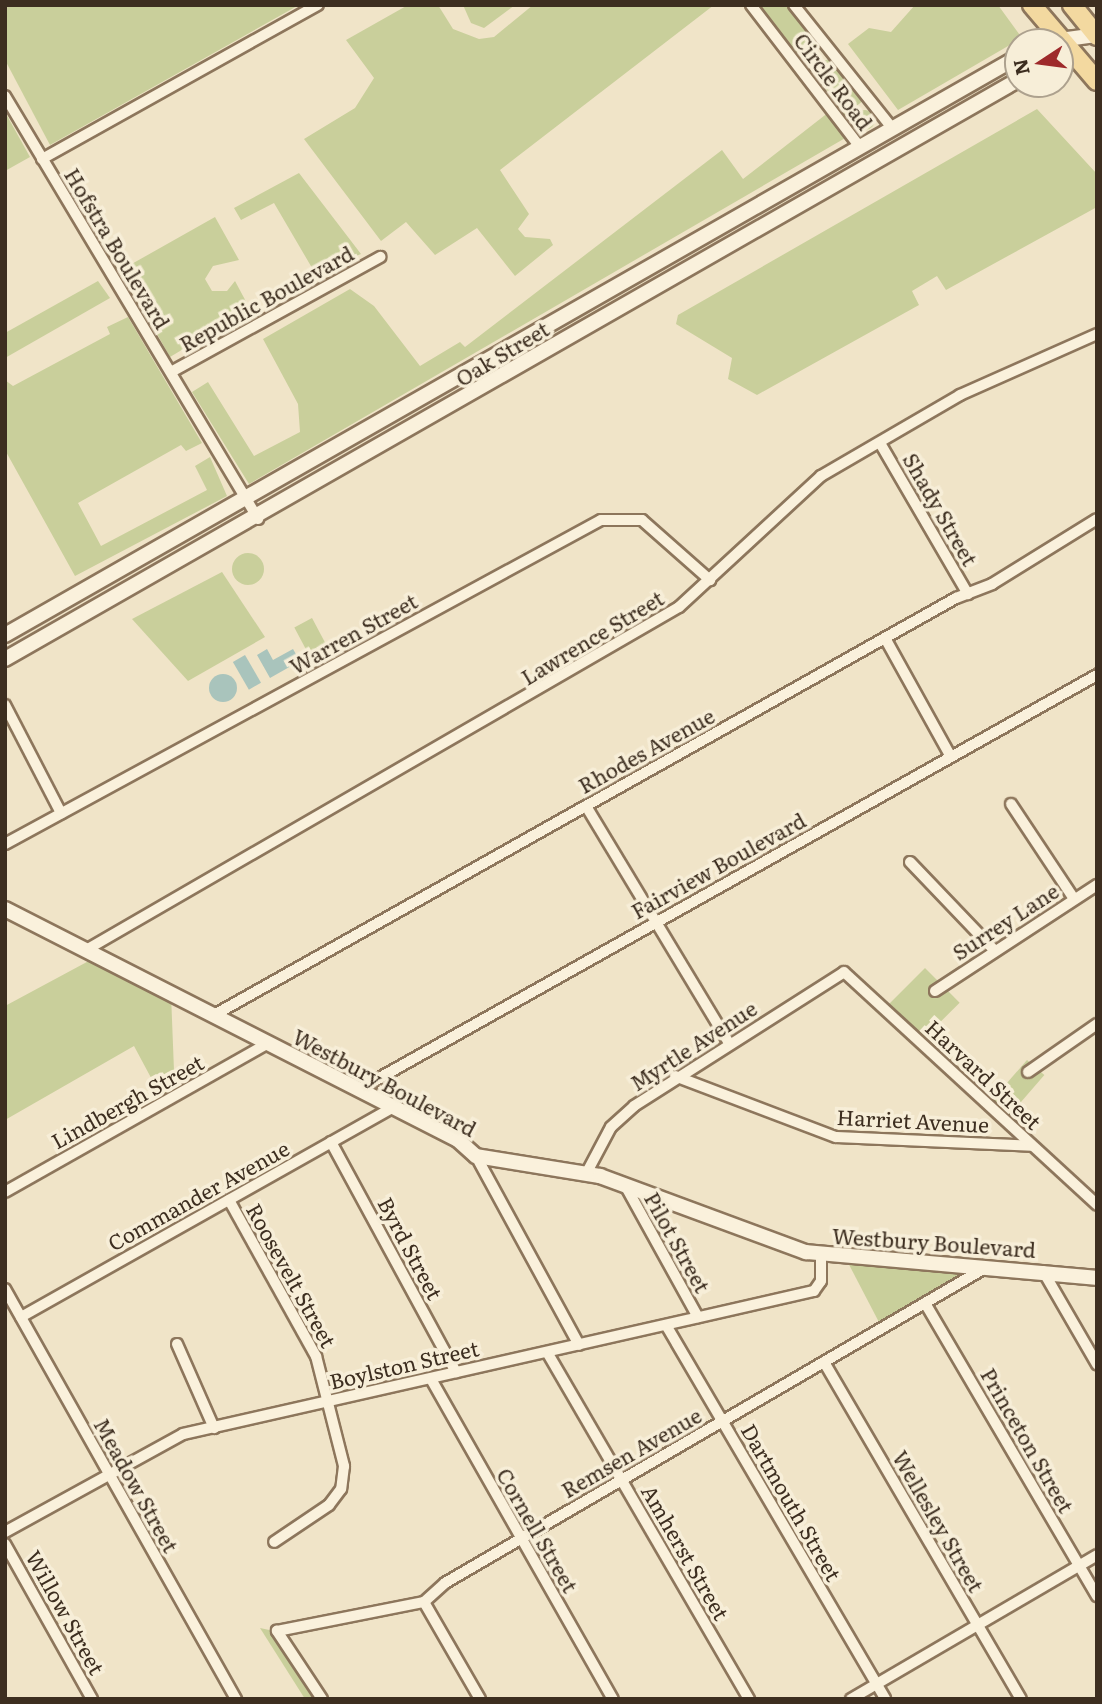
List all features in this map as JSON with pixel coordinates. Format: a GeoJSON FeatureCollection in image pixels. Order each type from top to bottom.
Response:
{"type":"FeatureCollection","features":[{"type":"Feature","properties":{"kind":"main road"},"geometry":{"type":"LineString","coordinates":[[1031,5],[1044,28]]}},
{"type":"Feature","properties":{"kind":"main road"},"geometry":{"type":"LineString","coordinates":[[1072,5],[1096,36]]}},
{"type":"Feature","properties":{"kind":"main road"},"geometry":{"type":"LineString","coordinates":[[1074,62],[1097,81]]}},
{"type":"Feature","properties":{"kind":"street","name":"Hofstra Boulevard"},"geometry":{"type":"LineString","coordinates":[[258,519],[42,159],[318,5]]}},
{"type":"Feature","properties":{"kind":"street","name":"Circle Road"},"geometry":{"type":"LineString","coordinates":[[751,5],[860,147]]}},
{"type":"Feature","properties":{"kind":"street","name":"Circle Road"},"geometry":{"type":"LineString","coordinates":[[794,5],[892,129]]}},
{"type":"Feature","properties":{"kind":"street"},"geometry":{"type":"LineString","coordinates":[[1074,37],[1096,36]]}},
{"type":"Feature","properties":{"kind":"street"},"geometry":{"type":"LineString","coordinates":[[1074,48],[1096,36]]}},
{"type":"Feature","properties":{"kind":"street","name":"Oak Street"},"geometry":{"type":"LineString","coordinates":[[5,635],[246,500],[1004,65]]}},
{"type":"Feature","properties":{"kind":"street","name":"Oak Street"},"geometry":{"type":"LineString","coordinates":[[5,659],[258,519],[1004,88]]}},
{"type":"Feature","properties":{"kind":"street"},"geometry":{"type":"LineString","coordinates":[[5,96],[42,159]]}},
{"type":"Feature","properties":{"kind":"street","name":"Republic Boulevard"},"geometry":{"type":"LineString","coordinates":[[171,372],[380,257]]}},
{"type":"Feature","properties":{"kind":"street"},"geometry":{"type":"LineString","coordinates":[[554,324],[564,341]]}},
{"type":"Feature","properties":{"kind":"street","name":"Lawrence Street"},"geometry":{"type":"LineString","coordinates":[[86,950],[615,646],[710,580],[794,495],[993,379],[1097,334]]}},
{"type":"Feature","properties":{"kind":"street","name":"Shady Street"},"geometry":{"type":"LineString","coordinates":[[880,443],[968,594]]}},
{"type":"Feature","properties":{"kind":"street","name":"Rhodes Avenue"},"geometry":{"type":"LineString","coordinates":[[214,1015],[968,594],[1097,519]]}},
{"type":"Feature","properties":{"kind":"street","name":"Warren Street"},"geometry":{"type":"LineString","coordinates":[[5,844],[601,520],[642,520],[710,580]]}},
{"type":"Feature","properties":{"kind":"street"},"geometry":{"type":"LineString","coordinates":[[885,638],[951,757]]}},
{"type":"Feature","properties":{"kind":"street","name":"Fairview Boulevard"},"geometry":{"type":"LineString","coordinates":[[359,1090],[1097,675]]}},
{"type":"Feature","properties":{"kind":"street"},"geometry":{"type":"LineString","coordinates":[[5,705],[61,813]]}},
{"type":"Feature","properties":{"kind":"street"},"geometry":{"type":"LineString","coordinates":[[1011,804],[1074,899]]}},
{"type":"Feature","properties":{"kind":"street"},"geometry":{"type":"LineString","coordinates":[[586,806],[654,923],[729,1043]]}},
{"type":"Feature","properties":{"kind":"street"},"geometry":{"type":"LineString","coordinates":[[910,862],[995,950]]}},
{"type":"Feature","properties":{"kind":"street","name":"Surrey Lane"},"geometry":{"type":"LineString","coordinates":[[935,991],[1097,885]]}},
{"type":"Feature","properties":{"kind":"street","name":"Westbury Boulevard"},"geometry":{"type":"LineString","coordinates":[[5,909],[394,1107],[476,1156],[586,1174],[625,1185],[821,1255],[991,1265],[1097,1278]]}},
{"type":"Feature","properties":{"kind":"street","name":"Myrtle Avenue"},"geometry":{"type":"LineString","coordinates":[[586,1174],[611,1127],[675,1076],[844,972]]}},
{"type":"Feature","properties":{"kind":"street","name":"Harvard Street"},"geometry":{"type":"LineString","coordinates":[[844,972],[1097,1205]]}},
{"type":"Feature","properties":{"kind":"street"},"geometry":{"type":"LineString","coordinates":[[1028,1072],[1097,1024]]}},
{"type":"Feature","properties":{"kind":"street","name":"Lindbergh Street"},"geometry":{"type":"LineString","coordinates":[[5,1192],[268,1043]]}},
{"type":"Feature","properties":{"kind":"street","name":"Harriet Avenue"},"geometry":{"type":"LineString","coordinates":[[675,1076],[836,1137],[1032,1146]]}},
{"type":"Feature","properties":{"kind":"street","name":"Commander Avenue"},"geometry":{"type":"LineString","coordinates":[[21,1317],[394,1107]]}},
{"type":"Feature","properties":{"kind":"street","name":"Byrd Street"},"geometry":{"type":"LineString","coordinates":[[331,1142],[456,1372]]}},
{"type":"Feature","properties":{"kind":"street"},"geometry":{"type":"LineString","coordinates":[[476,1156],[579,1345]]}},
{"type":"Feature","properties":{"kind":"street","name":"Pilot Street"},"geometry":{"type":"LineString","coordinates":[[625,1185],[698,1317]]}},
{"type":"Feature","properties":{"kind":"street","name":"Roosevelt Street"},"geometry":{"type":"LineString","coordinates":[[229,1200],[316,1356],[330,1401],[344,1466],[341,1489],[329,1505],[274,1542]]}},
{"type":"Feature","properties":{"kind":"street","name":"Boylston Street"},"geometry":{"type":"LineString","coordinates":[[5,1532],[171,1439],[814,1291],[822,1276],[821,1255]]}},
{"type":"Feature","properties":{"kind":"street","name":"Remsen Avenue"},"geometry":{"type":"LineString","coordinates":[[323,1699],[277,1631],[424,1602],[520,1539],[991,1265]]}},
{"type":"Feature","properties":{"kind":"street"},"geometry":{"type":"LineString","coordinates":[[1043,1271],[1097,1364]]}},
{"type":"Feature","properties":{"kind":"street","name":"Meadow Street"},"geometry":{"type":"LineString","coordinates":[[5,1289],[236,1699]]}},
{"type":"Feature","properties":{"kind":"street","name":"Princeton Street"},"geometry":{"type":"LineString","coordinates":[[925,1303],[1097,1596]]}},
{"type":"Feature","properties":{"kind":"street","name":"Dartmouth Street"},"geometry":{"type":"LineString","coordinates":[[666,1325],[885,1699]]}},
{"type":"Feature","properties":{"kind":"street"},"geometry":{"type":"LineString","coordinates":[[177,1344],[214,1427]]}},
{"type":"Feature","properties":{"kind":"street","name":"Amherst Street"},"geometry":{"type":"LineString","coordinates":[[547,1352],[749,1699]]}},
{"type":"Feature","properties":{"kind":"street","name":"Wellesley Street"},"geometry":{"type":"LineString","coordinates":[[824,1362],[1021,1699]]}},
{"type":"Feature","properties":{"kind":"street","name":"Cornell Street"},"geometry":{"type":"LineString","coordinates":[[431,1379],[613,1699]]}},
{"type":"Feature","properties":{"kind":"street","name":"Willow Street"},"geometry":{"type":"LineString","coordinates":[[5,1544],[92,1699]]}},
{"type":"Feature","properties":{"kind":"street"},"geometry":{"type":"LineString","coordinates":[[851,1699],[1097,1555]]}},
{"type":"Feature","properties":{"kind":"street"},"geometry":{"type":"LineString","coordinates":[[424,1602],[480,1699]]}},
{"type":"Feature","properties":{"kind":"green space"},"geometry":{"type":"Polygon","coordinates":[[[5,5],[299,5],[50,145],[5,60],[5,5]]]}},
{"type":"Feature","properties":{"kind":"green space"},"geometry":{"type":"Polygon","coordinates":[[[408,5],[438,5],[453,29],[479,39],[494,37],[533,5],[714,5],[500,170],[529,214],[518,229],[525,237],[550,239],[553,245],[515,276],[477,228],[435,255],[406,222],[381,241],[304,139],[355,108],[374,78],[346,40],[408,5]]]}},
{"type":"Feature","properties":{"kind":"green space"},"geometry":{"type":"Polygon","coordinates":[[[463,5],[515,5],[484,28],[471,23],[463,5]]]}},
{"type":"Feature","properties":{"kind":"green space"},"geometry":{"type":"Polygon","coordinates":[[[760,5],[791,5],[817,40],[814,50],[797,53],[760,5]]]}},
{"type":"Feature","properties":{"kind":"green space"},"geometry":{"type":"Polygon","coordinates":[[[915,5],[998,5],[1015,28],[1004,28],[1004,48],[898,110],[848,44],[869,28],[891,32],[915,5]]]}},
{"type":"Feature","properties":{"kind":"green space"},"geometry":{"type":"Polygon","coordinates":[[[831,59],[864,100],[845,115],[813,71],[816,62],[831,59]]]}},
{"type":"Feature","properties":{"kind":"green space"},"geometry":{"type":"Polygon","coordinates":[[[1037,109],[1097,174],[1097,207],[946,290],[937,276],[912,291],[919,305],[757,395],[728,379],[732,358],[676,324],[678,315],[1037,109]]]}},
{"type":"Feature","properties":{"kind":"green space"},"geometry":{"type":"Polygon","coordinates":[[[865,110],[872,113],[875,120],[872,127],[865,130],[858,127],[855,120],[858,113],[865,110]]]}},
{"type":"Feature","properties":{"kind":"green space"},"geometry":{"type":"Polygon","coordinates":[[[5,112],[30,157],[5,171],[5,112]]]}},
{"type":"Feature","properties":{"kind":"green space"},"geometry":{"type":"Polygon","coordinates":[[[829,112],[847,137],[249,484],[192,392],[208,382],[254,456],[300,432],[298,404],[263,339],[350,289],[374,306],[420,366],[460,342],[465,347],[722,150],[743,179],[829,112]]]}},
{"type":"Feature","properties":{"kind":"green space"},"geometry":{"type":"Polygon","coordinates":[[[299,173],[361,254],[315,273],[274,203],[241,220],[234,208],[299,173]]]}},
{"type":"Feature","properties":{"kind":"green space"},"geometry":{"type":"Polygon","coordinates":[[[215,217],[239,260],[213,266],[205,279],[212,291],[227,291],[235,281],[250,309],[170,357],[121,270],[215,217]]]}},
{"type":"Feature","properties":{"kind":"green space"},"geometry":{"type":"Polygon","coordinates":[[[98,281],[110,298],[5,358],[5,333],[98,281]]]}},
{"type":"Feature","properties":{"kind":"green space"},"geometry":{"type":"Polygon","coordinates":[[[128,317],[202,443],[186,451],[181,445],[78,503],[101,546],[207,490],[195,466],[210,457],[227,496],[75,576],[5,450],[5,380],[13,386],[110,334],[107,327],[128,317]]]}},
{"type":"Feature","properties":{"kind":"green space"},"geometry":{"type":"Polygon","coordinates":[[[248,553],[259,558],[264,569],[259,580],[248,585],[237,580],[232,569],[237,558],[248,553]]]}},
{"type":"Feature","properties":{"kind":"green space"},"geometry":{"type":"Polygon","coordinates":[[[222,572],[265,637],[188,681],[132,619],[222,572]]]}},
{"type":"Feature","properties":{"kind":"green space"},"geometry":{"type":"Polygon","coordinates":[[[312,618],[328,648],[310,657],[294,627],[312,618]]]}},
{"type":"Feature","properties":{"kind":"green space"},"geometry":{"type":"Polygon","coordinates":[[[98,956],[171,994],[175,1096],[164,1102],[134,1046],[5,1120],[5,1006],[98,956]]]}},
{"type":"Feature","properties":{"kind":"green space"},"geometry":{"type":"Polygon","coordinates":[[[925,968],[960,1003],[921,1042],[886,1007],[925,968]]]}},
{"type":"Feature","properties":{"kind":"green space"},"geometry":{"type":"Polygon","coordinates":[[[1027,1060],[1044,1075],[1007,1118],[990,1103],[1027,1060]]]}},
{"type":"Feature","properties":{"kind":"green space"},"geometry":{"type":"Polygon","coordinates":[[[844,1255],[991,1265],[882,1328],[844,1255]]]}},
{"type":"Feature","properties":{"kind":"green space"},"geometry":{"type":"Polygon","coordinates":[[[260,1628],[274,1631],[322,1699],[305,1699],[260,1628]]]}},
{"type":"Feature","properties":{"kind":"water"},"geometry":{"type":"Polygon","coordinates":[[[267,649],[273,660],[293,649],[300,661],[270,678],[257,655],[267,649]]]}},
{"type":"Feature","properties":{"kind":"water"},"geometry":{"type":"Polygon","coordinates":[[[245,655],[261,683],[249,690],[233,662],[245,655]]]}},
{"type":"Feature","properties":{"kind":"water"},"geometry":{"type":"Polygon","coordinates":[[[223,674],[233,678],[237,688],[233,698],[223,702],[213,698],[209,688],[213,678],[223,674]]]}}]}
